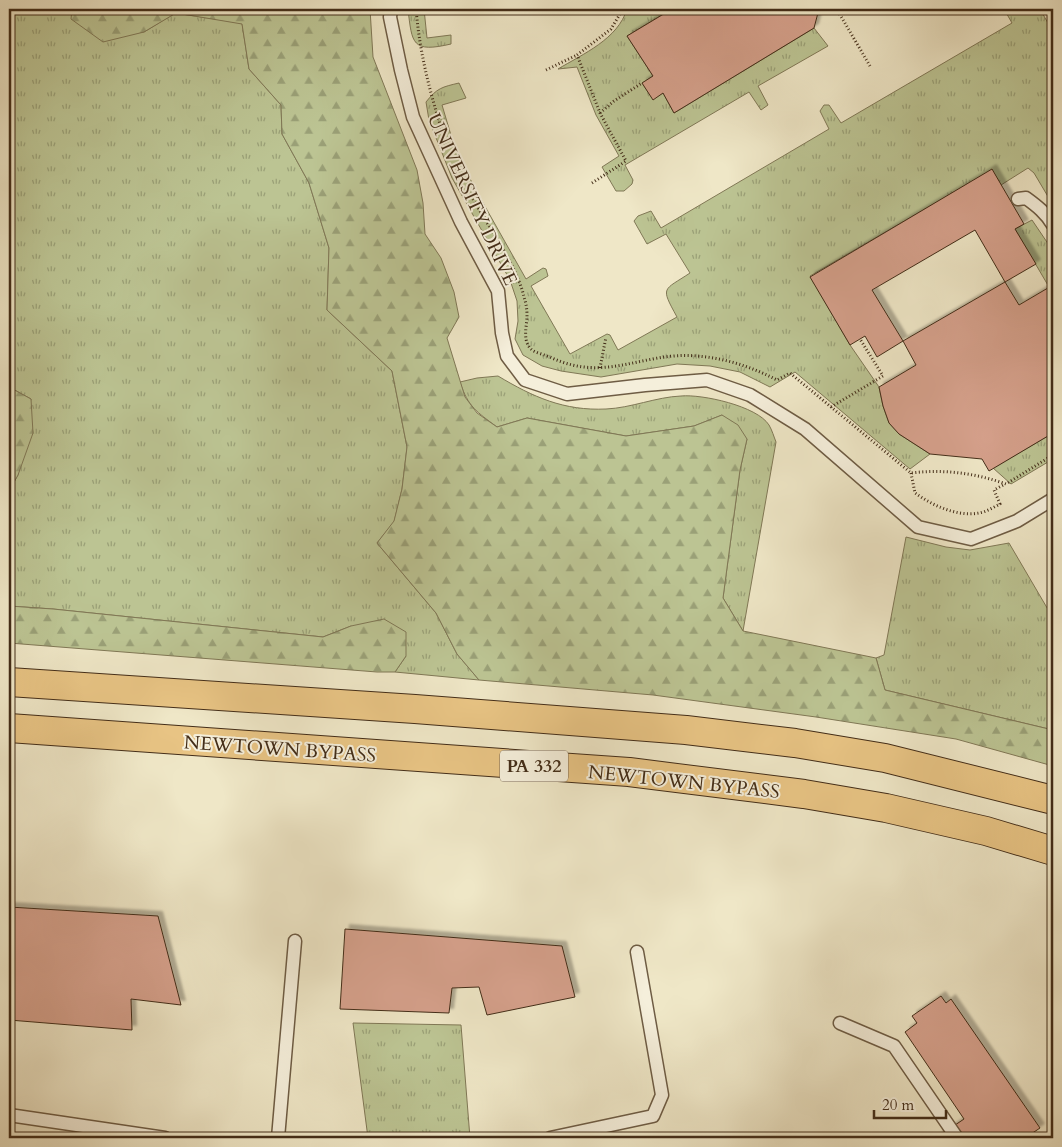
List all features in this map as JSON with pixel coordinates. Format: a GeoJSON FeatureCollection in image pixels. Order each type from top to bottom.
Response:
{"type":"FeatureCollection","features":[{"type":"Feature","properties":{"kind":"highway"},"geometry":{"type":"LineString","coordinates":[[9,682],[415,709],[695,731],[796,743],[885,758],[1053,800]]}},
{"type":"Feature","properties":{"kind":"highway","name":"NEWTOWN BYPASS"},"geometry":{"type":"LineString","coordinates":[[9,728],[638,774],[804,794],[886,808],[986,831],[1053,851]]}},
{"type":"Feature","properties":{"kind":"lane","name":"UNIVERSITY DRIVE"},"geometry":{"type":"LineString","coordinates":[[390,9],[401,70],[413,117],[461,222],[498,291],[502,333],[507,356],[525,380],[567,394],[645,384],[707,380],[750,395],[805,429],[918,527],[971,539],[1017,521],[1053,499]]}},
{"type":"Feature","properties":{"kind":"lane"},"geometry":{"type":"LineString","coordinates":[[1018,199],[1026,198],[1037,205],[1048,216],[1053,225]]}},
{"type":"Feature","properties":{"kind":"lane"},"geometry":{"type":"LineString","coordinates":[[278,1138],[295,941]]}},
{"type":"Feature","properties":{"kind":"lane"},"geometry":{"type":"LineString","coordinates":[[550,1138],[653,1116],[662,1095],[637,952]]}},
{"type":"Feature","properties":{"kind":"lane"},"geometry":{"type":"LineString","coordinates":[[840,1023],[894,1046],[958,1138]]}},
{"type":"Feature","properties":{"kind":"lane"},"geometry":{"type":"LineString","coordinates":[[9,1115],[165,1138]]}},
{"type":"Feature","properties":{"kind":"path"},"geometry":{"type":"LineString","coordinates":[[416,9],[424,67],[447,145]]}},
{"type":"Feature","properties":{"kind":"path"},"geometry":{"type":"LineString","coordinates":[[546,70],[577,55],[611,30],[623,9]]}},
{"type":"Feature","properties":{"kind":"path"},"geometry":{"type":"LineString","coordinates":[[823,9],[839,13],[870,66]]}},
{"type":"Feature","properties":{"kind":"path"},"geometry":{"type":"LineString","coordinates":[[577,55],[600,113],[626,161],[592,183]]}},
{"type":"Feature","properties":{"kind":"path"},"geometry":{"type":"LineString","coordinates":[[600,113],[614,101],[642,83]]}},
{"type":"Feature","properties":{"kind":"path"},"geometry":{"type":"LineString","coordinates":[[471,196],[518,278],[526,306],[526,341],[531,349],[564,364],[600,368],[678,356],[697,356],[735,363],[754,369],[777,380],[790,373],[911,473],[915,493],[927,502],[962,513],[984,512],[1000,504],[994,490],[1053,455]]}},
{"type":"Feature","properties":{"kind":"path"},"geometry":{"type":"LineString","coordinates":[[600,368],[606,337]]}},
{"type":"Feature","properties":{"kind":"path"},"geometry":{"type":"LineString","coordinates":[[831,407],[883,376],[860,339]]}},
{"type":"Feature","properties":{"kind":"path"},"geometry":{"type":"LineString","coordinates":[[911,473],[950,471],[991,478],[1006,484]]}},
{"type":"Feature","properties":{"kind":"green space"},"geometry":{"type":"Polygon","coordinates":[[[9,9],[72,9],[72,19],[144,32],[175,13],[242,23],[249,69],[281,105],[282,134],[309,183],[329,248],[327,310],[392,371],[407,447],[402,489],[394,522],[377,543],[436,613],[457,654],[479,680],[395,672],[406,656],[351,626],[323,637],[9,606],[9,491],[18,475],[31,399],[9,387],[9,9]]]}},
{"type":"Feature","properties":{"kind":"green space"},"geometry":{"type":"Polygon","coordinates":[[[72,9],[370,9],[373,57],[417,170],[423,203],[425,234],[441,258],[454,292],[459,317],[447,338],[465,397],[477,413],[497,427],[527,418],[626,436],[694,426],[722,415],[738,425],[747,439],[740,470],[723,598],[743,631],[876,658],[885,690],[1053,730],[1053,766],[956,739],[816,717],[653,695],[479,680],[457,654],[436,613],[377,543],[394,521],[402,489],[407,447],[392,371],[327,310],[329,248],[309,183],[282,134],[281,105],[249,69],[242,24],[176,13],[144,32],[103,42],[71,19],[72,9]]]}},
{"type":"Feature","properties":{"kind":"green space"},"geometry":{"type":"Polygon","coordinates":[[[408,9],[424,9],[427,38],[451,35],[451,44],[428,47],[416,43],[411,31],[408,9]]]}},
{"type":"Feature","properties":{"kind":"green space"},"geometry":{"type":"Polygon","coordinates":[[[627,9],[663,9],[665,13],[627,36],[653,76],[642,83],[653,99],[663,93],[674,113],[814,28],[828,46],[758,86],[768,105],[761,110],[749,92],[625,165],[633,180],[632,184],[624,191],[616,191],[602,167],[619,156],[596,115],[577,67],[558,69],[608,37],[616,29],[627,9]]]}},
{"type":"Feature","properties":{"kind":"green space"},"geometry":{"type":"Polygon","coordinates":[[[1004,9],[1040,9],[1053,32],[1053,205],[1034,173],[1028,168],[1001,185],[992,170],[810,276],[850,345],[879,387],[889,423],[899,434],[930,454],[910,469],[795,372],[770,387],[740,372],[710,366],[677,364],[601,377],[542,366],[523,355],[515,339],[518,321],[517,301],[510,280],[452,178],[429,120],[426,102],[437,91],[459,83],[466,98],[442,105],[453,142],[474,187],[526,279],[543,268],[546,269],[548,276],[531,286],[570,354],[607,334],[610,335],[618,350],[677,317],[668,300],[667,290],[690,273],[666,234],[647,244],[634,221],[638,216],[651,211],[661,228],[829,129],[820,111],[824,105],[829,105],[841,123],[1012,23],[1004,9]]]}},
{"type":"Feature","properties":{"kind":"green space"},"geometry":{"type":"Polygon","coordinates":[[[1032,220],[1053,251],[1053,285],[1049,287],[1015,229],[1032,220]]]}},
{"type":"Feature","properties":{"kind":"green space"},"geometry":{"type":"Polygon","coordinates":[[[498,376],[536,396],[576,408],[606,409],[662,398],[690,396],[715,399],[741,407],[763,418],[769,425],[776,442],[743,631],[723,598],[740,470],[747,439],[722,415],[694,426],[626,436],[527,418],[497,427],[474,408],[466,397],[460,382],[498,376]]]}},
{"type":"Feature","properties":{"kind":"green space"},"geometry":{"type":"Polygon","coordinates":[[[9,387],[31,399],[33,433],[18,475],[9,491],[9,387]]]}},
{"type":"Feature","properties":{"kind":"green space"},"geometry":{"type":"Polygon","coordinates":[[[1053,433],[1053,459],[1011,484],[993,468],[1053,433]]]}},
{"type":"Feature","properties":{"kind":"green space"},"geometry":{"type":"Polygon","coordinates":[[[906,537],[946,547],[970,550],[1009,543],[1053,618],[1053,730],[885,690],[876,658],[884,655],[906,537]]]}},
{"type":"Feature","properties":{"kind":"green space"},"geometry":{"type":"Polygon","coordinates":[[[9,606],[323,637],[351,626],[384,619],[406,632],[406,656],[395,672],[377,672],[9,643],[9,606]]]}},
{"type":"Feature","properties":{"kind":"green space"},"geometry":{"type":"Polygon","coordinates":[[[353,1023],[461,1025],[470,1138],[368,1138],[353,1023]]]}},
{"type":"Feature","properties":{"kind":"building"},"geometry":{"type":"Polygon","coordinates":[[[672,9],[819,9],[814,28],[674,113],[663,93],[653,100],[642,83],[653,76],[627,36],[672,9]]]}},
{"type":"Feature","properties":{"kind":"building"},"geometry":{"type":"Polygon","coordinates":[[[992,169],[1024,224],[1015,229],[1036,264],[1005,282],[975,230],[872,290],[903,341],[877,357],[865,336],[850,345],[810,277],[992,169]]]}},
{"type":"Feature","properties":{"kind":"building"},"geometry":{"type":"Polygon","coordinates":[[[1005,282],[1019,305],[1053,285],[1053,433],[989,471],[982,459],[930,454],[899,434],[889,423],[879,387],[916,365],[903,341],[1005,282]]]}},
{"type":"Feature","properties":{"kind":"building"},"geometry":{"type":"Polygon","coordinates":[[[9,907],[158,916],[181,1005],[131,999],[132,1030],[9,1020],[9,907]]]}},
{"type":"Feature","properties":{"kind":"building"},"geometry":{"type":"Polygon","coordinates":[[[345,929],[562,946],[575,997],[487,1015],[479,987],[452,988],[449,1013],[340,1009],[345,929]]]}},
{"type":"Feature","properties":{"kind":"building"},"geometry":{"type":"Polygon","coordinates":[[[941,996],[946,1003],[951,999],[1040,1128],[1025,1138],[936,1138],[964,1119],[905,1032],[917,1023],[912,1016],[941,996]]]}}]}
